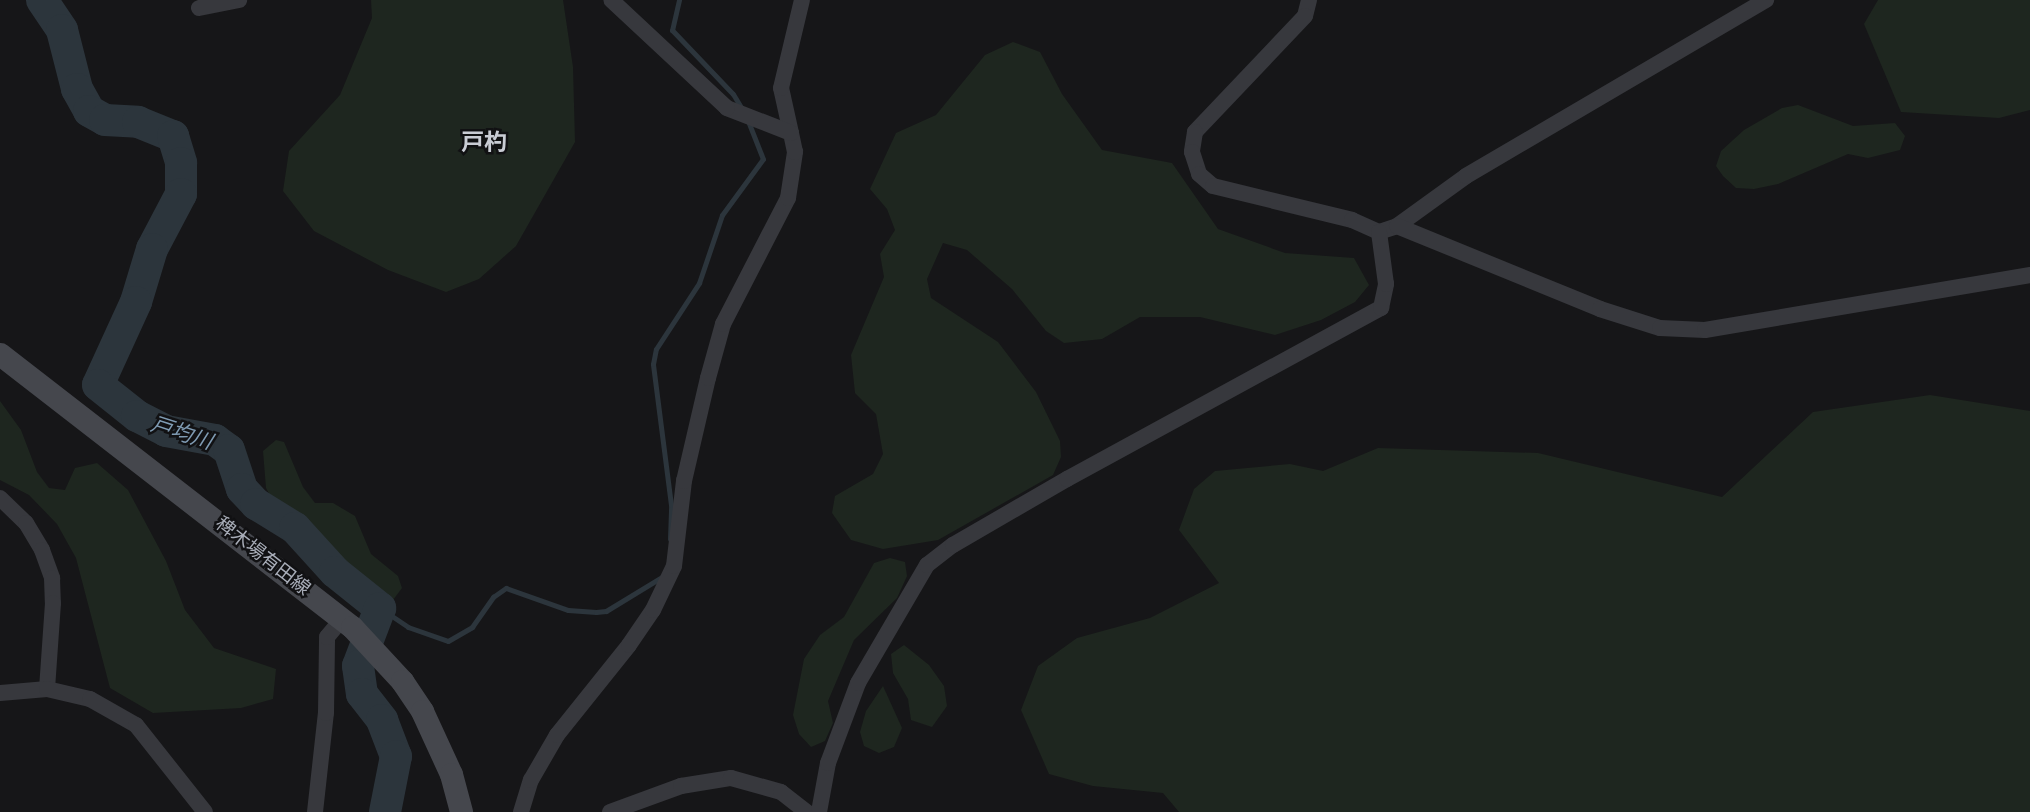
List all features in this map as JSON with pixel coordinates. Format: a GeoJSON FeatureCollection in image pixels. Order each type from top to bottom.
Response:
{"type":"FeatureCollection","features":[{"type":"Feature","properties":{"kind":"main road","name":"稗木場有田線"},"geometry":{"type":"LineString","coordinates":[[0,354],[347,623],[378,655],[422,711],[451,774],[461,812]]}},
{"type":"Feature","properties":{"kind":"street"},"geometry":{"type":"LineString","coordinates":[[199,8],[239,0]]}},
{"type":"Feature","properties":{"kind":"street"},"geometry":{"type":"LineString","coordinates":[[611,0],[727,108],[791,133]]}},
{"type":"Feature","properties":{"kind":"street"},"geometry":{"type":"LineString","coordinates":[[522,812],[531,780],[557,735],[635,637],[674,566],[688,459],[723,324],[788,198],[795,152],[781,88],[802,0]]}},
{"type":"Feature","properties":{"kind":"street"},"geometry":{"type":"LineString","coordinates":[[1312,1],[1305,16],[1195,132],[1192,152],[1199,174],[1213,186],[1352,220],[1380,232],[1397,226],[1466,176],[1766,0]]}},
{"type":"Feature","properties":{"kind":"street"},"geometry":{"type":"LineString","coordinates":[[1397,226],[1600,309],[1660,328],[1705,330],[2030,275]]}},
{"type":"Feature","properties":{"kind":"street"},"geometry":{"type":"LineString","coordinates":[[819,812],[828,764],[858,683],[927,565],[953,545],[1067,479],[1381,309],[1386,284],[1380,232]]}},
{"type":"Feature","properties":{"kind":"street"},"geometry":{"type":"LineString","coordinates":[[0,498],[26,523],[52,578],[47,689]]}},
{"type":"Feature","properties":{"kind":"street"},"geometry":{"type":"LineString","coordinates":[[315,812],[326,713],[327,637],[347,623]]}},
{"type":"Feature","properties":{"kind":"street"},"geometry":{"type":"LineString","coordinates":[[0,693],[47,689],[90,699],[136,725],[205,812]]}},
{"type":"Feature","properties":{"kind":"street"},"geometry":{"type":"LineString","coordinates":[[610,812],[681,786],[731,778],[781,792],[807,812]]}},
{"type":"Feature","properties":{"kind":"shaded area"},"geometry":{"type":"Polygon","coordinates":[[[371,0],[563,0],[573,67],[575,142],[516,246],[479,279],[446,292],[388,270],[314,231],[283,191],[289,151],[340,95],[372,18],[371,0]]]}},
{"type":"Feature","properties":{"kind":"shaded area"},"geometry":{"type":"Polygon","coordinates":[[[1878,0],[2030,0],[2030,110],[1999,118],[1901,112],[1864,24],[1878,0]]]}},
{"type":"Feature","properties":{"kind":"shaded area"},"geometry":{"type":"Polygon","coordinates":[[[1013,42],[1040,52],[1062,94],[1102,150],[1172,163],[1218,229],[1285,253],[1354,258],[1369,285],[1355,302],[1321,320],[1275,335],[1200,317],[1140,317],[1102,339],[1064,343],[1046,331],[1012,289],[967,250],[943,243],[927,279],[931,298],[998,342],[1036,392],[1060,441],[1061,457],[1053,475],[938,540],[883,549],[851,540],[832,513],[835,496],[873,474],[883,454],[876,414],[855,393],[851,355],[884,277],[880,254],[895,230],[887,209],[870,189],[896,133],[936,115],[985,55],[1013,42]]]}},
{"type":"Feature","properties":{"kind":"shaded area"},"geometry":{"type":"Polygon","coordinates":[[[1798,105],[1853,126],[1895,123],[1905,136],[1900,150],[1868,158],[1848,154],[1778,184],[1754,189],[1736,188],[1716,166],[1721,151],[1744,130],[1782,108],[1798,105]]]}},
{"type":"Feature","properties":{"kind":"shaded area"},"geometry":{"type":"Polygon","coordinates":[[[1930,395],[2030,411],[2030,812],[1179,812],[1163,793],[1093,786],[1049,774],[1021,710],[1038,666],[1077,638],[1150,618],[1219,583],[1179,530],[1194,489],[1215,471],[1290,464],[1323,471],[1378,448],[1538,453],[1722,497],[1813,412],[1930,395]]]}},
{"type":"Feature","properties":{"kind":"shaded area"},"geometry":{"type":"Polygon","coordinates":[[[0,401],[21,430],[37,472],[49,488],[65,490],[75,468],[97,463],[128,490],[166,561],[185,610],[214,648],[276,669],[273,699],[241,708],[153,713],[110,688],[76,558],[57,524],[29,495],[0,480],[0,401]]]}},
{"type":"Feature","properties":{"kind":"shaded area"},"geometry":{"type":"Polygon","coordinates":[[[276,440],[284,442],[303,487],[315,503],[333,503],[355,516],[371,554],[398,576],[402,588],[393,600],[381,602],[368,593],[297,516],[275,505],[266,488],[263,451],[276,440]]]}},
{"type":"Feature","properties":{"kind":"shaded area"},"geometry":{"type":"Polygon","coordinates":[[[890,558],[905,562],[907,576],[897,598],[854,640],[828,701],[833,723],[825,741],[811,747],[799,734],[793,715],[804,659],[820,635],[844,617],[874,563],[890,558]]]}},
{"type":"Feature","properties":{"kind":"shaded area"},"geometry":{"type":"Polygon","coordinates":[[[904,645],[929,665],[944,686],[947,706],[932,727],[911,720],[908,699],[893,673],[891,654],[904,645]]]}},
{"type":"Feature","properties":{"kind":"shaded area"},"geometry":{"type":"Polygon","coordinates":[[[883,686],[902,728],[894,747],[879,753],[864,746],[860,732],[866,711],[883,686]]]}},
{"type":"Feature","properties":{"kind":"waterway","name":"戸均川"},"geometry":{"type":"LineString","coordinates":[[42,0],[62,30],[77,89],[89,111],[105,120],[138,122],[173,136],[181,163],[181,194],[152,249],[136,302],[98,385],[137,416],[166,431],[215,440],[229,450],[242,489],[256,504],[295,528],[335,572],[380,608],[358,666],[362,694],[382,720],[396,756],[385,812]]}},
{"type":"Feature","properties":{"kind":"waterway"},"geometry":{"type":"LineString","coordinates":[[679,0],[672,30],[733,94],[742,109]]}},
{"type":"Feature","properties":{"kind":"waterway"},"geometry":{"type":"LineString","coordinates":[[670,539],[671,505],[653,364],[656,349],[699,283],[722,215],[763,159],[748,121]]}},
{"type":"Feature","properties":{"kind":"waterway"},"geometry":{"type":"LineString","coordinates":[[380,608],[408,627],[448,641],[472,627],[493,597],[506,588],[568,610],[596,612],[606,611],[665,575]]}},
{"type":"Feature","properties":{"kind":"district","name":"戸杓"},"geometry":{"type":"Point","coordinates":[484,142]}}]}
